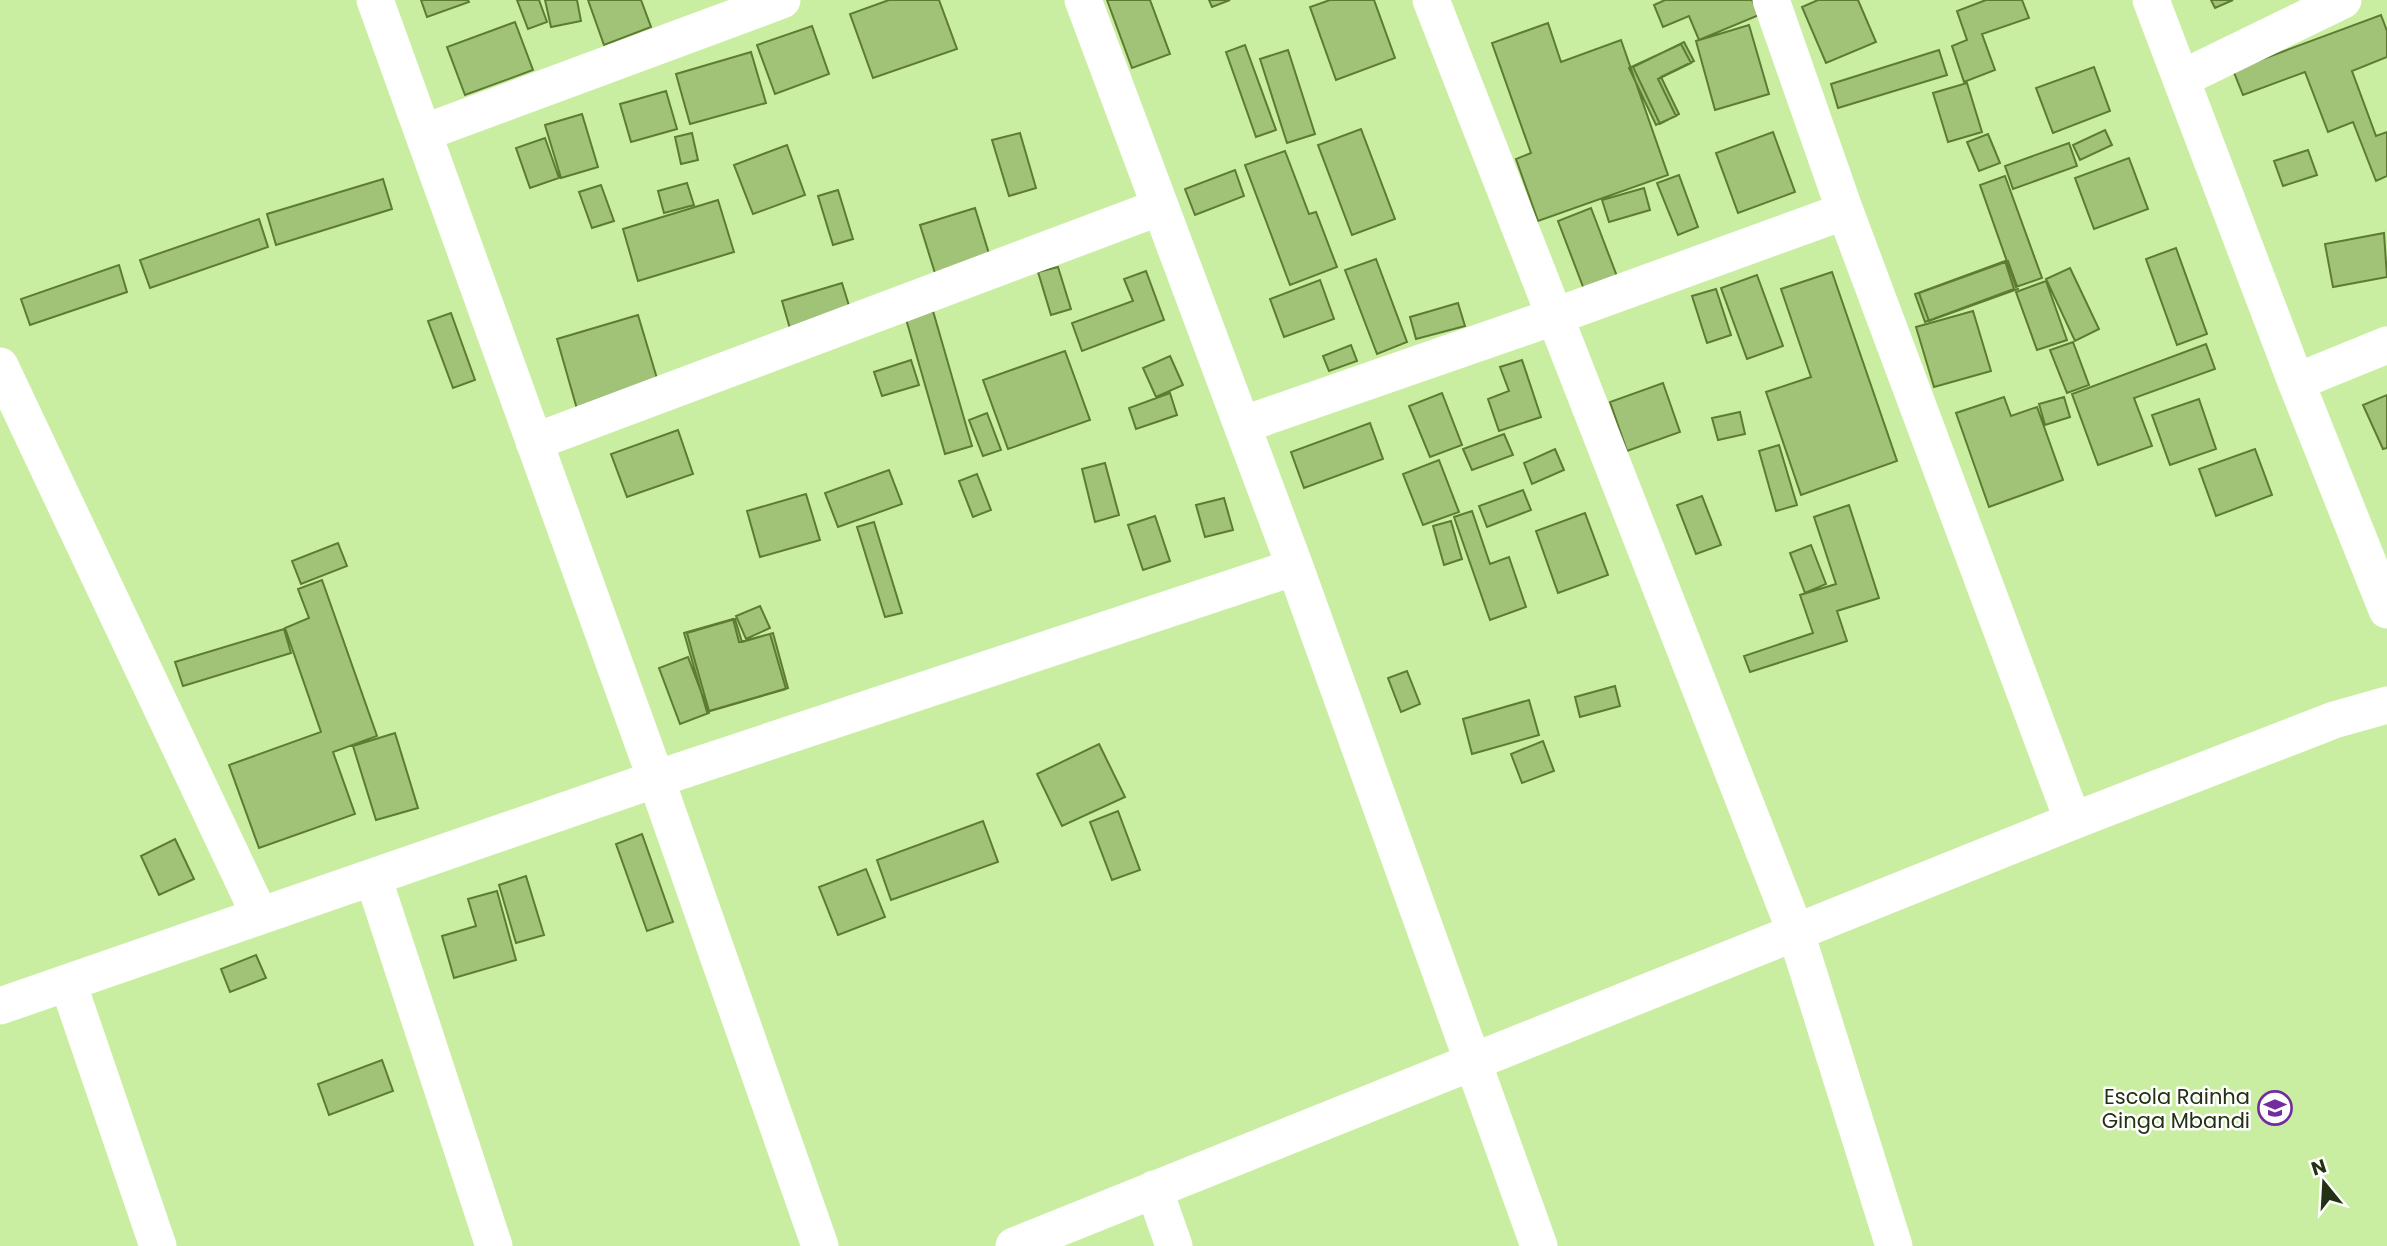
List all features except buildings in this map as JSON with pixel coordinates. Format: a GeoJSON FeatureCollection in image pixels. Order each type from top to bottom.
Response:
{"type":"FeatureCollection","features":[{"type":"Feature","properties":{"kind":"street"},"geometry":{"type":"LineString","coordinates":[[375,0],[656,779],[820,1246]]}},
{"type":"Feature","properties":{"kind":"street"},"geometry":{"type":"LineString","coordinates":[[423,133],[782,0]]}},
{"type":"Feature","properties":{"kind":"street"},"geometry":{"type":"LineString","coordinates":[[1083,0],[1295,567],[1539,1246]]}},
{"type":"Feature","properties":{"kind":"street"},"geometry":{"type":"LineString","coordinates":[[1431,0],[1796,933],[1894,1246]]}},
{"type":"Feature","properties":{"kind":"street"},"geometry":{"type":"LineString","coordinates":[[1770,0],[1845,211],[2073,821]]}},
{"type":"Feature","properties":{"kind":"street"},"geometry":{"type":"LineString","coordinates":[[2151,0],[2183,78],[2296,382],[2387,610]]}},
{"type":"Feature","properties":{"kind":"street"},"geometry":{"type":"LineString","coordinates":[[2183,78],[2343,0]]}},
{"type":"Feature","properties":{"kind":"street"},"geometry":{"type":"LineString","coordinates":[[534,442],[1160,207]]}},
{"type":"Feature","properties":{"kind":"street"},"geometry":{"type":"LineString","coordinates":[[1242,425],[1553,317],[1845,211]]}},
{"type":"Feature","properties":{"kind":"street"},"geometry":{"type":"LineString","coordinates":[[2296,382],[2387,345]]}},
{"type":"Feature","properties":{"kind":"street"},"geometry":{"type":"LineString","coordinates":[[0,366],[260,916]]}},
{"type":"Feature","properties":{"kind":"street"},"geometry":{"type":"LineString","coordinates":[[0,1006],[656,779],[1295,567]]}},
{"type":"Feature","properties":{"kind":"street"},"geometry":{"type":"LineString","coordinates":[[1014,1246],[2073,821],[2334,720],[2387,705]]}},
{"type":"Feature","properties":{"kind":"street"},"geometry":{"type":"LineString","coordinates":[[373,877],[494,1246]]}},
{"type":"Feature","properties":{"kind":"street"},"geometry":{"type":"LineString","coordinates":[[68,983],[158,1246]]}},
{"type":"Feature","properties":{"kind":"street"},"geometry":{"type":"LineString","coordinates":[[1154,1189],[1174,1246]]}},
{"type":"Feature","properties":{"kind":"place","name":"Escola Rainha Ginga Mbandi"},"geometry":{"type":"Point","coordinates":[2275,1108]}}]}
